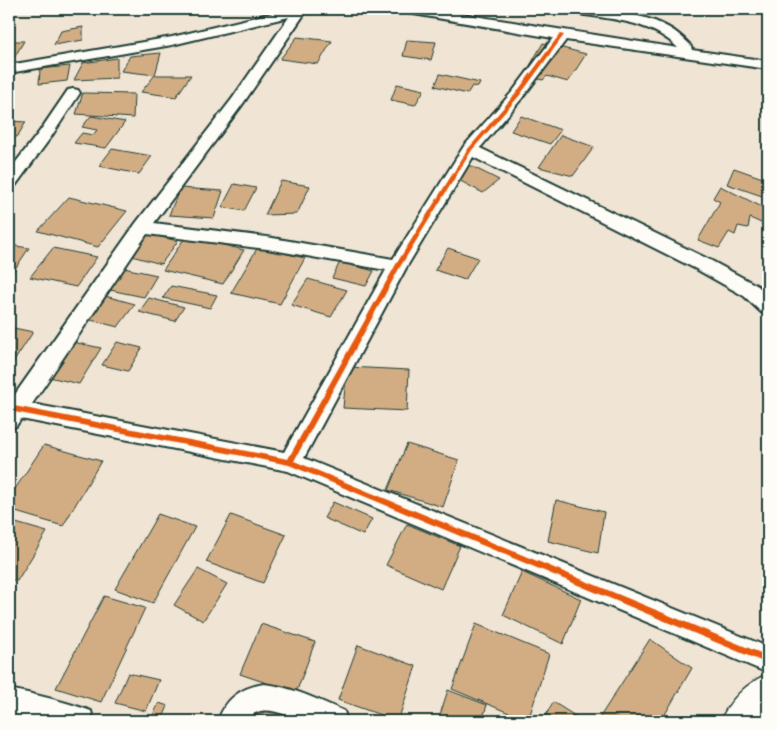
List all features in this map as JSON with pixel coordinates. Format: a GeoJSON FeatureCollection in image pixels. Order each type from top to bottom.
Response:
{"type":"FeatureCollection","features":[{"type":"Feature","properties":{"kind":"street"},"geometry":{"type":"LineString","coordinates":[[9,69],[172,40],[302,9]]}},
{"type":"Feature","properties":{"kind":"street"},"geometry":{"type":"LineString","coordinates":[[302,9],[237,102],[142,227],[11,413],[290,462],[768,660]]}},
{"type":"Feature","properties":{"kind":"street"},"geometry":{"type":"LineString","coordinates":[[408,9],[562,35],[768,65]]}},
{"type":"Feature","properties":{"kind":"street"},"geometry":{"type":"LineString","coordinates":[[572,9],[648,24],[681,42],[685,47],[684,53]]}},
{"type":"Feature","properties":{"kind":"street"},"geometry":{"type":"LineString","coordinates":[[290,462],[398,266],[470,149],[518,94],[562,35]]}},
{"type":"Feature","properties":{"kind":"street"},"geometry":{"type":"LineString","coordinates":[[9,182],[46,134],[73,94]]}},
{"type":"Feature","properties":{"kind":"street"},"geometry":{"type":"LineString","coordinates":[[470,149],[702,264],[751,291],[768,307]]}},
{"type":"Feature","properties":{"kind":"street"},"geometry":{"type":"LineString","coordinates":[[142,227],[267,243],[398,266]]}},
{"type":"Feature","properties":{"kind":"street"},"geometry":{"type":"LineString","coordinates":[[739,721],[768,692]]}},
{"type":"Feature","properties":{"kind":"street"},"geometry":{"type":"LineString","coordinates":[[231,721],[234,714],[244,704],[258,697],[279,697],[334,721]]}},
{"type":"Feature","properties":{"kind":"street"},"geometry":{"type":"LineString","coordinates":[[9,702],[55,712],[81,721]]}},
{"type":"Feature","properties":{"kind":"building"},"geometry":{"type":"Polygon","coordinates":[[[83,27],[83,40],[54,45],[61,31],[83,27]]]}},
{"type":"Feature","properties":{"kind":"building"},"geometry":{"type":"Polygon","coordinates":[[[297,37],[332,41],[318,64],[280,59],[297,37]]]}},
{"type":"Feature","properties":{"kind":"building"},"geometry":{"type":"Polygon","coordinates":[[[407,40],[436,42],[431,60],[403,56],[407,40]]]}},
{"type":"Feature","properties":{"kind":"building"},"geometry":{"type":"Polygon","coordinates":[[[9,41],[24,41],[14,58],[9,58],[9,41]]]}},
{"type":"Feature","properties":{"kind":"building"},"geometry":{"type":"Polygon","coordinates":[[[543,43],[586,54],[568,82],[547,76],[543,80],[524,76],[543,43]]]}},
{"type":"Feature","properties":{"kind":"building"},"geometry":{"type":"Polygon","coordinates":[[[161,53],[155,75],[121,71],[130,56],[161,53]]]}},
{"type":"Feature","properties":{"kind":"building"},"geometry":{"type":"Polygon","coordinates":[[[117,58],[117,78],[74,80],[83,63],[117,58]]]}},
{"type":"Feature","properties":{"kind":"building"},"geometry":{"type":"Polygon","coordinates":[[[70,66],[67,81],[39,84],[40,69],[70,66]]]}},
{"type":"Feature","properties":{"kind":"building"},"geometry":{"type":"Polygon","coordinates":[[[440,74],[480,83],[478,87],[472,86],[467,94],[435,86],[440,74]]]}},
{"type":"Feature","properties":{"kind":"building"},"geometry":{"type":"Polygon","coordinates":[[[155,75],[191,75],[176,97],[141,92],[155,75]]]}},
{"type":"Feature","properties":{"kind":"building"},"geometry":{"type":"Polygon","coordinates":[[[397,84],[424,90],[415,105],[391,100],[397,84]]]}},
{"type":"Feature","properties":{"kind":"building"},"geometry":{"type":"Polygon","coordinates":[[[83,93],[134,94],[133,118],[76,114],[83,93]]]}},
{"type":"Feature","properties":{"kind":"building"},"geometry":{"type":"Polygon","coordinates":[[[91,116],[125,122],[106,148],[74,143],[82,133],[93,135],[97,130],[82,127],[91,116]]]}},
{"type":"Feature","properties":{"kind":"building"},"geometry":{"type":"Polygon","coordinates":[[[521,116],[561,130],[550,144],[511,131],[521,116]]]}},
{"type":"Feature","properties":{"kind":"building"},"geometry":{"type":"Polygon","coordinates":[[[9,121],[26,122],[17,137],[9,137],[9,121]]]}},
{"type":"Feature","properties":{"kind":"building"},"geometry":{"type":"Polygon","coordinates":[[[561,135],[594,147],[573,176],[539,167],[561,135]]]}},
{"type":"Feature","properties":{"kind":"building"},"geometry":{"type":"Polygon","coordinates":[[[112,149],[152,156],[139,174],[99,166],[112,149]]]}},
{"type":"Feature","properties":{"kind":"building"},"geometry":{"type":"Polygon","coordinates":[[[469,165],[499,180],[483,193],[453,177],[469,165]]]}},
{"type":"Feature","properties":{"kind":"building"},"geometry":{"type":"Polygon","coordinates":[[[734,168],[768,180],[768,190],[765,197],[727,184],[734,168]]]}},
{"type":"Feature","properties":{"kind":"building"},"geometry":{"type":"Polygon","coordinates":[[[281,181],[310,186],[297,214],[265,215],[281,181]]]}},
{"type":"Feature","properties":{"kind":"building"},"geometry":{"type":"Polygon","coordinates":[[[234,184],[256,188],[244,211],[222,207],[234,184]]]}},
{"type":"Feature","properties":{"kind":"building"},"geometry":{"type":"Polygon","coordinates":[[[720,186],[768,210],[768,226],[750,218],[748,228],[738,226],[735,235],[729,232],[719,248],[698,240],[720,202],[713,198],[720,186]]]}},
{"type":"Feature","properties":{"kind":"building"},"geometry":{"type":"Polygon","coordinates":[[[180,188],[223,191],[214,218],[169,215],[180,188]]]}},
{"type":"Feature","properties":{"kind":"building"},"geometry":{"type":"Polygon","coordinates":[[[69,197],[127,211],[98,247],[38,231],[69,197]]]}},
{"type":"Feature","properties":{"kind":"building"},"geometry":{"type":"Polygon","coordinates":[[[148,234],[178,241],[161,264],[132,256],[148,234]]]}},
{"type":"Feature","properties":{"kind":"building"},"geometry":{"type":"Polygon","coordinates":[[[186,236],[244,250],[223,284],[163,270],[186,236]]]}},
{"type":"Feature","properties":{"kind":"building"},"geometry":{"type":"Polygon","coordinates":[[[9,245],[29,248],[9,278],[9,245]]]}},
{"type":"Feature","properties":{"kind":"building"},"geometry":{"type":"Polygon","coordinates":[[[258,247],[305,258],[280,304],[231,293],[258,247]]]}},
{"type":"Feature","properties":{"kind":"building"},"geometry":{"type":"Polygon","coordinates":[[[53,248],[97,257],[76,287],[30,277],[53,248]]]}},
{"type":"Feature","properties":{"kind":"building"},"geometry":{"type":"Polygon","coordinates":[[[448,248],[478,258],[465,280],[435,270],[448,248]]]}},
{"type":"Feature","properties":{"kind":"building"},"geometry":{"type":"Polygon","coordinates":[[[340,262],[374,271],[366,286],[332,278],[340,262]]]}},
{"type":"Feature","properties":{"kind":"building"},"geometry":{"type":"Polygon","coordinates":[[[119,267],[157,275],[144,297],[105,289],[119,267]]]}},
{"type":"Feature","properties":{"kind":"building"},"geometry":{"type":"Polygon","coordinates":[[[308,279],[347,290],[331,317],[291,305],[308,279]]]}},
{"type":"Feature","properties":{"kind":"building"},"geometry":{"type":"Polygon","coordinates":[[[171,286],[217,295],[210,308],[163,298],[171,286]]]}},
{"type":"Feature","properties":{"kind":"building"},"geometry":{"type":"Polygon","coordinates":[[[105,296],[135,304],[118,327],[87,319],[105,296]]]}},
{"type":"Feature","properties":{"kind":"building"},"geometry":{"type":"Polygon","coordinates":[[[149,298],[184,307],[175,321],[139,312],[149,298]]]}},
{"type":"Feature","properties":{"kind":"building"},"geometry":{"type":"Polygon","coordinates":[[[9,327],[33,332],[9,369],[9,327]]]}},
{"type":"Feature","properties":{"kind":"building"},"geometry":{"type":"Polygon","coordinates":[[[68,341],[101,348],[79,384],[45,376],[68,341]]]}},
{"type":"Feature","properties":{"kind":"building"},"geometry":{"type":"Polygon","coordinates":[[[117,342],[142,348],[128,371],[102,365],[117,342]]]}},
{"type":"Feature","properties":{"kind":"building"},"geometry":{"type":"Polygon","coordinates":[[[347,367],[409,370],[407,411],[343,408],[347,367]]]}},
{"type":"Feature","properties":{"kind":"building"},"geometry":{"type":"Polygon","coordinates":[[[407,444],[459,460],[443,507],[388,490],[407,444]]]}},
{"type":"Feature","properties":{"kind":"building"},"geometry":{"type":"Polygon","coordinates":[[[44,445],[101,461],[63,526],[9,510],[9,498],[44,445]]]}},
{"type":"Feature","properties":{"kind":"building"},"geometry":{"type":"Polygon","coordinates":[[[556,500],[604,512],[598,553],[548,541],[556,500]]]}},
{"type":"Feature","properties":{"kind":"building"},"geometry":{"type":"Polygon","coordinates":[[[333,502],[372,519],[363,535],[324,518],[333,502]]]}},
{"type":"Feature","properties":{"kind":"building"},"geometry":{"type":"Polygon","coordinates":[[[158,514],[195,527],[153,603],[115,589],[158,514]]]}},
{"type":"Feature","properties":{"kind":"building"},"geometry":{"type":"Polygon","coordinates":[[[231,515],[286,535],[263,583],[206,562],[231,515]]]}},
{"type":"Feature","properties":{"kind":"building"},"geometry":{"type":"Polygon","coordinates":[[[9,521],[47,532],[17,581],[9,579],[9,521]]]}},
{"type":"Feature","properties":{"kind":"building"},"geometry":{"type":"Polygon","coordinates":[[[407,524],[460,546],[441,589],[386,565],[407,524]]]}},
{"type":"Feature","properties":{"kind":"building"},"geometry":{"type":"Polygon","coordinates":[[[198,569],[227,584],[203,621],[174,605],[198,569]]]}},
{"type":"Feature","properties":{"kind":"building"},"geometry":{"type":"Polygon","coordinates":[[[522,572],[581,599],[563,644],[503,615],[522,572]]]}},
{"type":"Feature","properties":{"kind":"building"},"geometry":{"type":"Polygon","coordinates":[[[104,596],[145,608],[101,702],[56,688],[104,596]]]}},
{"type":"Feature","properties":{"kind":"building"},"geometry":{"type":"Polygon","coordinates":[[[261,624],[315,642],[296,693],[240,674],[261,624]]]}},
{"type":"Feature","properties":{"kind":"building"},"geometry":{"type":"Polygon","coordinates":[[[476,624],[549,654],[528,721],[452,689],[476,624]]]}},
{"type":"Feature","properties":{"kind":"building"},"geometry":{"type":"Polygon","coordinates":[[[650,639],[692,668],[661,721],[598,720],[650,639]]]}},
{"type":"Feature","properties":{"kind":"building"},"geometry":{"type":"Polygon","coordinates":[[[358,645],[416,666],[398,721],[338,700],[358,645]]]}},
{"type":"Feature","properties":{"kind":"building"},"geometry":{"type":"Polygon","coordinates":[[[128,673],[159,680],[146,711],[115,703],[128,673]]]}},
{"type":"Feature","properties":{"kind":"building"},"geometry":{"type":"Polygon","coordinates":[[[448,690],[487,705],[482,721],[438,721],[448,690]]]}},
{"type":"Feature","properties":{"kind":"building"},"geometry":{"type":"Polygon","coordinates":[[[269,699],[300,721],[253,721],[269,699]]]}},
{"type":"Feature","properties":{"kind":"building"},"geometry":{"type":"Polygon","coordinates":[[[553,702],[583,721],[543,721],[553,702]]]}},
{"type":"Feature","properties":{"kind":"building"},"geometry":{"type":"Polygon","coordinates":[[[159,703],[168,706],[162,720],[164,721],[150,721],[159,703]]]}},
{"type":"Feature","properties":{"kind":"cycle path"},"geometry":{"type":"LineString","coordinates":[[290,462],[398,266],[470,149],[518,94],[562,35]]}},
{"type":"Feature","properties":{"kind":"cycle path"},"geometry":{"type":"LineString","coordinates":[[9,408],[290,462],[768,660]]}}]}
